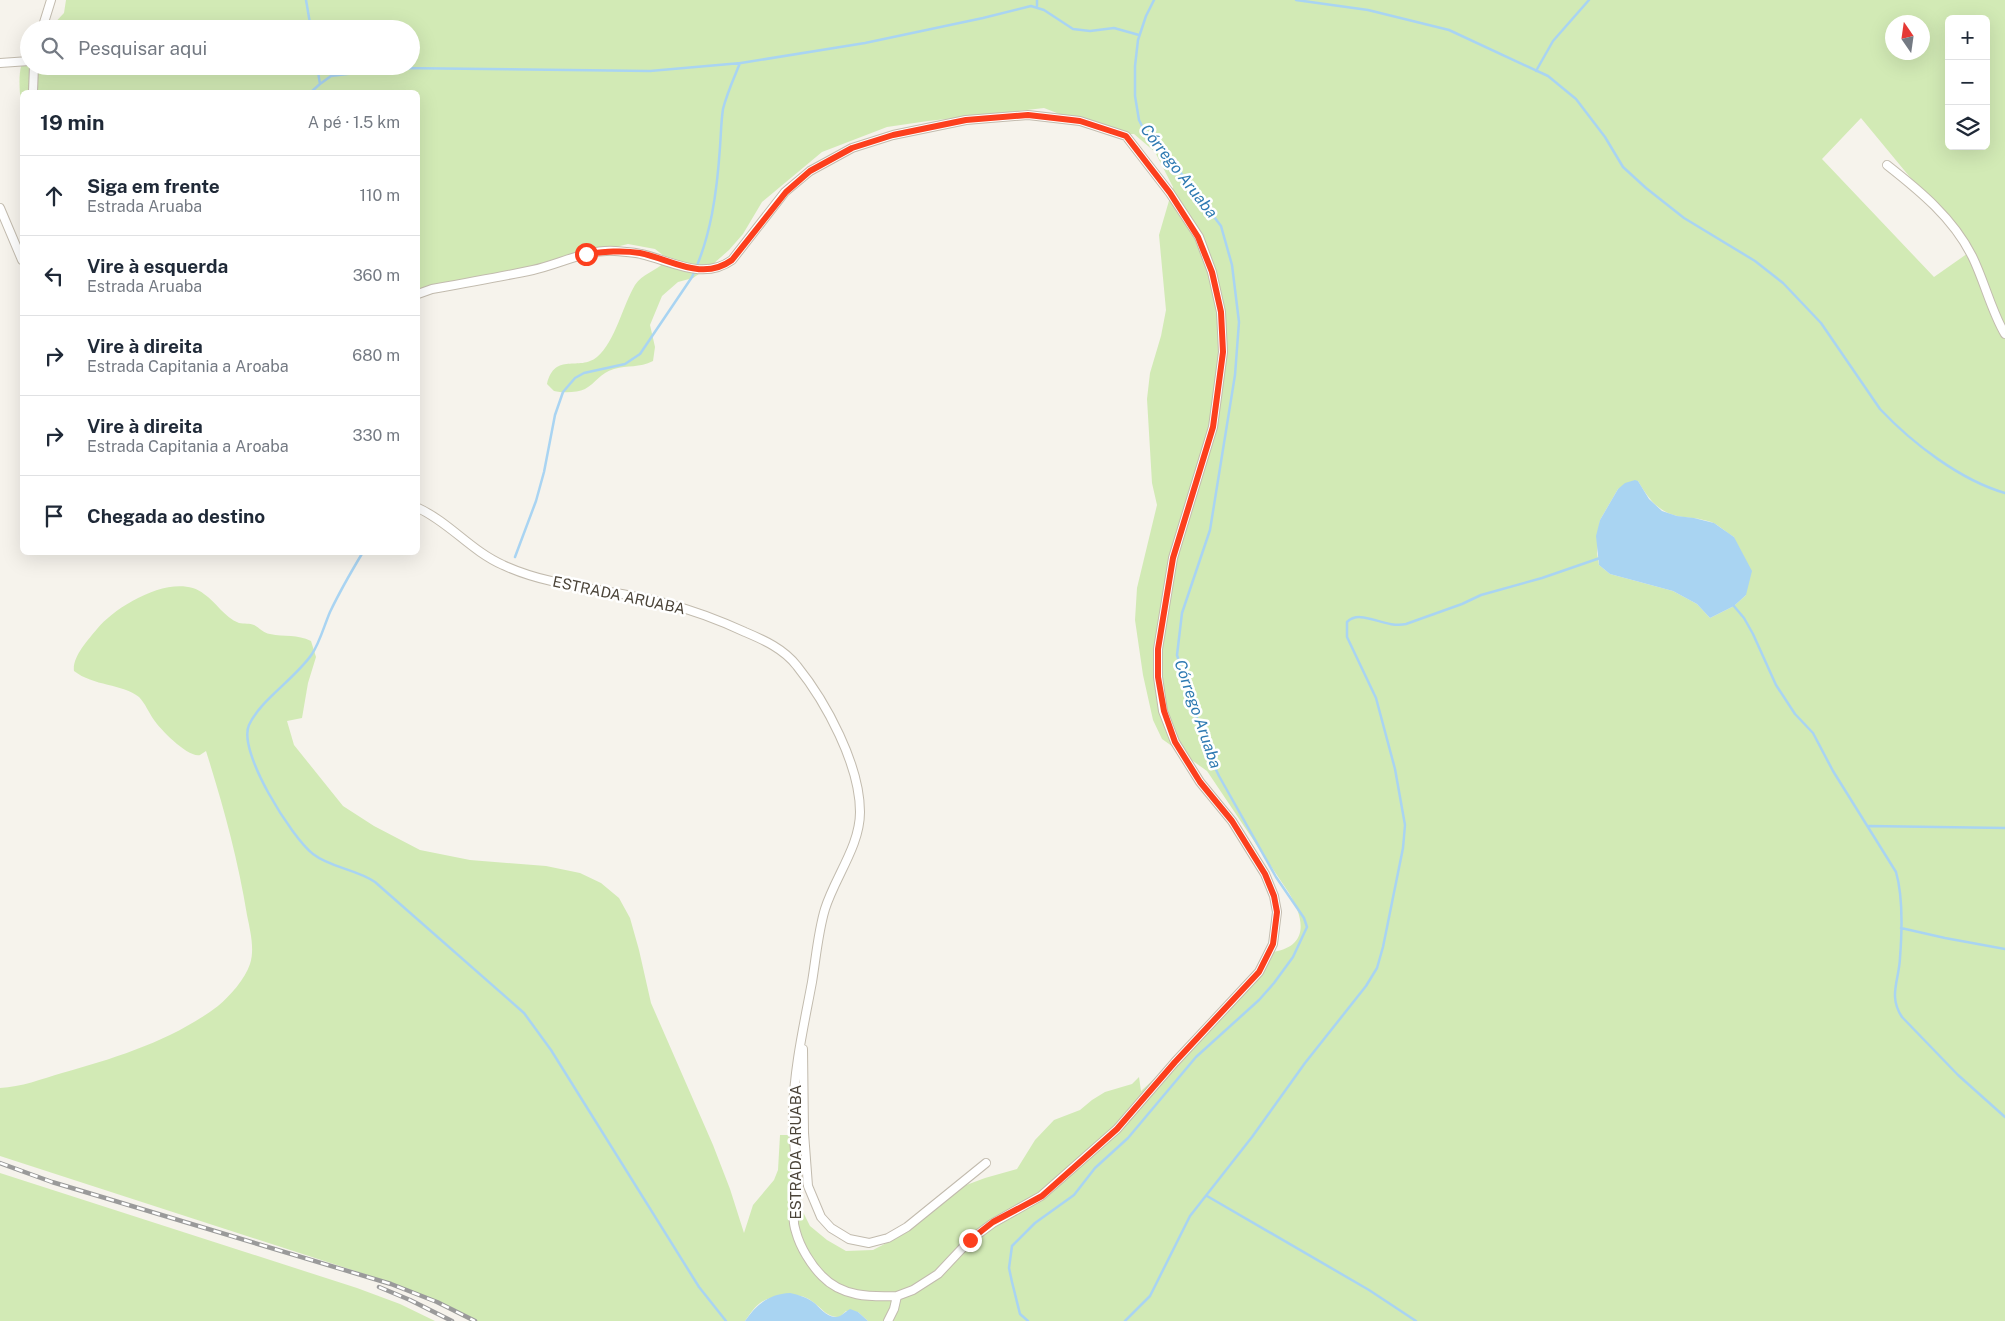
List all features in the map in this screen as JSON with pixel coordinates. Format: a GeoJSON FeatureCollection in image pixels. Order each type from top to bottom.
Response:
{"type":"FeatureCollection","features":[{"type":"Feature","properties":{"kind":"street"},"geometry":{"type":"LineString","coordinates":[[45,20],[51,0]]}},
{"type":"Feature","properties":{"kind":"street"},"geometry":{"type":"LineString","coordinates":[[0,63],[20,62]]}},
{"type":"Feature","properties":{"kind":"street"},"geometry":{"type":"LineString","coordinates":[[33,90],[34,75]]}},
{"type":"Feature","properties":{"kind":"street"},"geometry":{"type":"LineString","coordinates":[[420,293],[432,289],[535,269],[586,254],[611,251],[640,253],[686,267],[708,270],[722,267],[732,260],[786,192],[810,171],[852,148],[893,135],[966,120],[1028,115],[1080,121],[1126,136],[1170,193],[1198,237],[1212,272],[1221,312],[1223,352],[1213,427],[1173,558],[1158,649],[1158,677],[1164,711],[1175,742],[1200,782],[1232,821],[1265,874],[1274,896],[1277,912],[1273,944],[1259,972],[1175,1062],[1117,1129],[1042,1196],[993,1222],[970,1240],[938,1274],[913,1290],[897,1296],[894,1309],[888,1321]]}},
{"type":"Feature","properties":{"kind":"street"},"geometry":{"type":"LineString","coordinates":[[1888,165],[1927,196],[1956,228],[1972,255],[2005,334]]}},
{"type":"Feature","properties":{"kind":"street"},"geometry":{"type":"LineString","coordinates":[[0,208],[20,255]]}},
{"type":"Feature","properties":{"kind":"street","name":"ESTRADA ARUABA"},"geometry":{"type":"LineString","coordinates":[[420,509],[450,528],[484,555],[527,575],[610,593],[664,602],[716,619],[771,643],[795,663],[831,717],[849,759],[857,789],[860,812],[856,835],[825,909],[794,1078],[795,1231],[807,1255],[821,1276],[838,1289],[868,1297],[897,1296]]}},
{"type":"Feature","properties":{"kind":"street","name":"ESTRADA ARUABA"},"geometry":{"type":"LineString","coordinates":[[803,1030],[804,1133],[808,1186],[821,1217],[831,1228],[849,1239],[868,1243],[888,1238],[907,1227],[986,1163]]}},
{"type":"Feature","properties":{"kind":"green space"},"geometry":{"type":"Polygon","coordinates":[[[66,0],[2005,0],[2005,1321],[868,1321],[858,1312],[846,1311],[840,1317],[831,1316],[807,1298],[794,1296],[767,1299],[754,1309],[745,1321],[470,1321],[425,1297],[383,1280],[0,1156],[0,1088],[16,1086],[103,1061],[143,1047],[182,1029],[223,1002],[241,981],[250,964],[252,940],[235,853],[206,751],[200,755],[195,755],[182,748],[162,730],[139,697],[125,690],[90,680],[74,671],[75,660],[81,649],[97,629],[118,610],[147,594],[178,586],[192,588],[204,594],[229,617],[239,623],[252,624],[263,632],[275,635],[296,636],[311,641],[316,657],[308,683],[302,718],[287,721],[294,745],[343,806],[374,826],[420,850],[470,860],[546,866],[580,873],[601,883],[619,898],[630,918],[651,1003],[713,1145],[744,1233],[753,1205],[774,1180],[778,1170],[780,1135],[790,1135],[799,1175],[802,1210],[810,1226],[827,1240],[846,1251],[873,1250],[900,1236],[953,1190],[1017,1169],[1035,1140],[1054,1120],[1080,1110],[1105,1092],[1132,1084],[1139,1077],[1141,1091],[1214,1024],[1253,984],[1270,947],[1273,952],[1285,949],[1293,944],[1298,937],[1300,921],[1294,902],[1207,771],[1162,739],[1153,720],[1143,675],[1135,620],[1137,588],[1157,505],[1152,483],[1147,399],[1150,373],[1161,336],[1166,310],[1159,235],[1173,187],[1155,152],[1134,134],[1118,134],[1103,131],[1044,108],[887,127],[822,152],[762,202],[743,234],[729,250],[712,265],[693,278],[678,282],[662,296],[650,325],[655,347],[653,361],[643,365],[614,369],[605,373],[585,389],[574,392],[561,392],[554,391],[547,384],[551,374],[562,365],[583,363],[597,357],[614,333],[635,285],[641,278],[665,262],[664,256],[655,249],[628,244],[420,292],[420,90],[20,90],[20,75],[420,75],[420,20],[57,20],[64,13],[66,0]],[[1861,118],[1822,159],[1934,277],[1971,251],[1861,118]],[[1638,481],[1618,489],[1600,520],[1597,553],[1599,565],[1610,574],[1673,591],[1697,604],[1710,618],[1734,606],[1746,595],[1734,537],[1711,522],[1670,514],[1649,498],[1638,481]]]}},
{"type":"Feature","properties":{"kind":"green space"},"geometry":{"type":"Polygon","coordinates":[[[0,1173],[357,1288],[400,1304],[435,1321],[0,1321],[0,1173]]]}},
{"type":"Feature","properties":{"kind":"water"},"geometry":{"type":"Polygon","coordinates":[[[1638,481],[1649,499],[1662,511],[1714,523],[1734,537],[1752,571],[1746,595],[1734,606],[1710,618],[1697,604],[1673,591],[1610,574],[1599,565],[1596,536],[1600,520],[1618,489],[1625,483],[1638,481]]]}},
{"type":"Feature","properties":{"kind":"water"},"geometry":{"type":"Polygon","coordinates":[[[790,1293],[808,1299],[832,1317],[840,1316],[850,1309],[858,1312],[868,1321],[745,1321],[764,1301],[776,1295],[790,1293]]]}},
{"type":"Feature","properties":{"kind":"waterway"},"geometry":{"type":"LineString","coordinates":[[306,0],[309,20]]}},
{"type":"Feature","properties":{"kind":"waterway"},"geometry":{"type":"LineString","coordinates":[[1037,0],[1037,6]]}},
{"type":"Feature","properties":{"kind":"waterway","name":"Córrego Aruaba"},"geometry":{"type":"LineString","coordinates":[[1028,1321],[1020,1314],[1009,1268],[1012,1246],[1035,1223],[1074,1195],[1095,1168],[1128,1138],[1196,1057],[1259,1000],[1293,957],[1307,927],[1304,918],[1276,877],[1208,753],[1177,655],[1182,613],[1210,530],[1235,375],[1239,322],[1232,265],[1221,226],[1171,160],[1144,130],[1139,120],[1135,96],[1135,66],[1138,40],[1154,0]]}},
{"type":"Feature","properties":{"kind":"waterway"},"geometry":{"type":"LineString","coordinates":[[1296,0],[1368,10],[1449,30],[1548,76],[1576,99],[1605,137],[1623,167],[1646,188],[1684,218],[1755,261],[1783,283],[1821,323],[1880,409],[1907,435],[1954,470],[1988,487],[2005,493]]}},
{"type":"Feature","properties":{"kind":"waterway"},"geometry":{"type":"LineString","coordinates":[[1536,71],[1553,41],[1589,0]]}},
{"type":"Feature","properties":{"kind":"waterway"},"geometry":{"type":"LineString","coordinates":[[420,68],[650,71],[741,63],[865,43],[1031,6],[1044,10],[1073,29],[1090,31],[1114,28],[1139,35]]}},
{"type":"Feature","properties":{"kind":"waterway"},"geometry":{"type":"LineString","coordinates":[[515,557],[536,501],[544,472],[555,415],[563,392],[575,378],[584,373],[625,364],[640,354],[692,277],[699,262],[712,214],[717,181],[723,109],[740,63]]}},
{"type":"Feature","properties":{"kind":"waterway"},"geometry":{"type":"LineString","coordinates":[[318,75],[320,84]]}},
{"type":"Feature","properties":{"kind":"waterway"},"geometry":{"type":"LineString","coordinates":[[313,90],[331,76],[339,75]]}},
{"type":"Feature","properties":{"kind":"waterway"},"geometry":{"type":"LineString","coordinates":[[361,555],[334,604],[312,654],[297,672],[262,706],[249,725],[247,737],[258,773],[292,831],[313,854],[320,859],[360,874],[375,882],[524,1013],[551,1050],[699,1287],[726,1321]]}},
{"type":"Feature","properties":{"kind":"waterway"},"geometry":{"type":"LineString","coordinates":[[1125,1321],[1150,1296],[1190,1216],[1252,1137],[1305,1063],[1366,986],[1377,968],[1403,848],[1405,825],[1395,769],[1376,698],[1347,637],[1347,622],[1359,617],[1389,624],[1406,624],[1462,604],[1481,595],[1542,578],[1600,558]]}},
{"type":"Feature","properties":{"kind":"waterway"},"geometry":{"type":"LineString","coordinates":[[1733,605],[1744,618],[1753,634],[1776,685],[1795,714],[1813,733],[1833,771],[1896,872],[1900,892],[1901,937],[1895,995],[1902,1017],[1958,1075],[2005,1117]]}},
{"type":"Feature","properties":{"kind":"waterway"},"geometry":{"type":"LineString","coordinates":[[1869,826],[2005,828]]}},
{"type":"Feature","properties":{"kind":"waterway"},"geometry":{"type":"LineString","coordinates":[[1901,928],[2005,949]]}},
{"type":"Feature","properties":{"kind":"waterway"},"geometry":{"type":"LineString","coordinates":[[1207,1196],[1369,1290],[1416,1321]]}},
{"type":"Feature","properties":{"kind":"railway"},"geometry":{"type":"LineString","coordinates":[[0,1163],[52,1182],[391,1284],[437,1302],[475,1321]]}},
{"type":"Feature","properties":{"kind":"railway"},"geometry":{"type":"LineString","coordinates":[[379,1287],[452,1321]]}},
{"type":"Feature","properties":{"kind":"route"},"geometry":{"type":"LineString","coordinates":[[586,254],[611,251],[640,253],[686,267],[708,270],[722,267],[732,260],[786,192],[810,171],[852,148],[893,135],[966,120],[1028,115],[1080,121],[1126,136],[1170,193],[1198,237],[1212,272],[1221,312],[1223,352],[1213,427],[1173,558],[1158,649],[1158,677],[1164,711],[1175,742],[1200,782],[1232,821],[1265,874],[1274,896],[1277,912],[1273,944],[1259,972],[1175,1062],[1117,1129],[1042,1196],[993,1222],[970,1240]]}}]}
